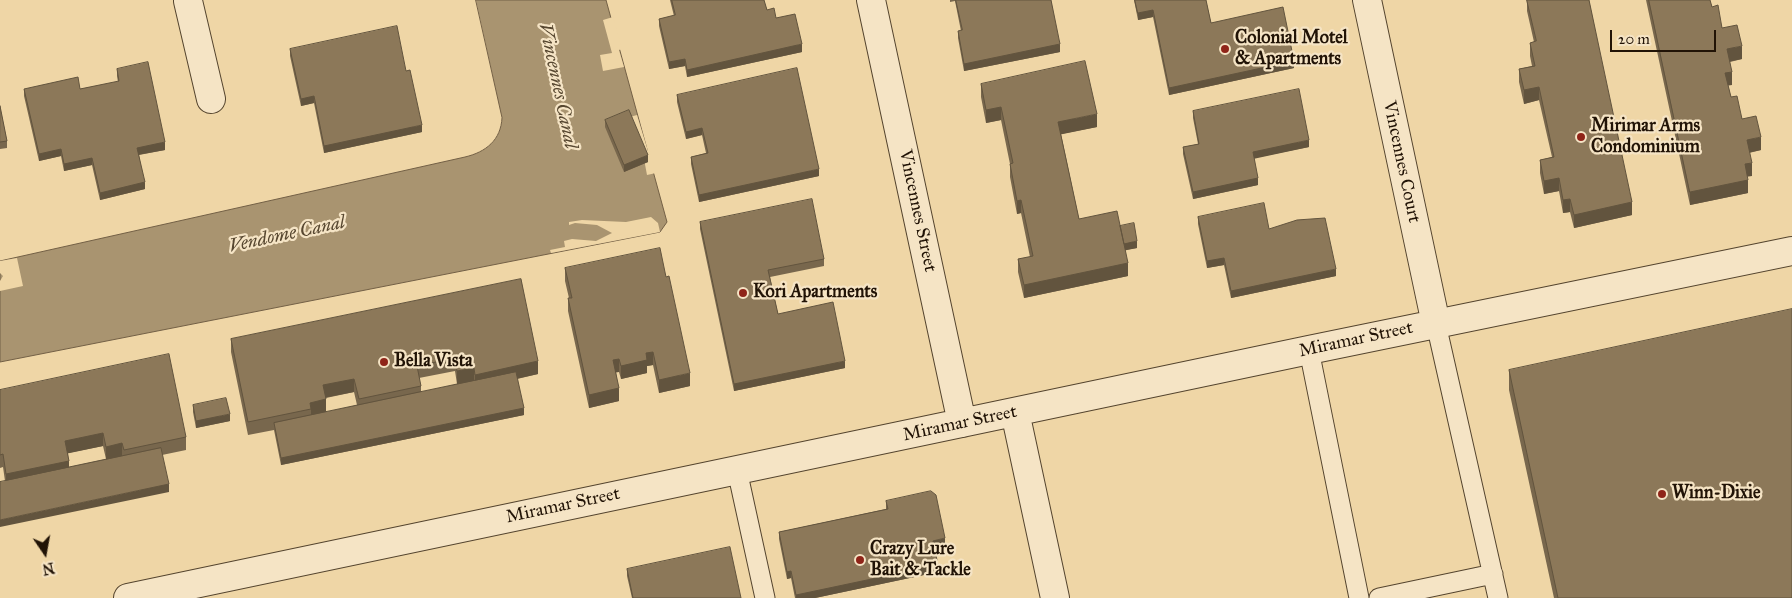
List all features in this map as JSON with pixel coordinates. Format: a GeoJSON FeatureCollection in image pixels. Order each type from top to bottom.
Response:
{"type":"FeatureCollection","features":[{"type":"Feature","properties":{"kind":"street"},"geometry":{"type":"LineString","coordinates":[[181,0],[212,99]]}},
{"type":"Feature","properties":{"kind":"street","name":"Vincennes Street"},"geometry":{"type":"LineString","coordinates":[[871,0],[962,423]]}},
{"type":"Feature","properties":{"kind":"street","name":"Vincennes Court"},"geometry":{"type":"LineString","coordinates":[[1367,0],[1436,324]]}},
{"type":"Feature","properties":{"kind":"street","name":"Miramar Street"},"geometry":{"type":"LineString","coordinates":[[128,598],[1309,350],[1792,251]]}},
{"type":"Feature","properties":{"kind":"street"},"geometry":{"type":"LineString","coordinates":[[1015,412],[1055,598]]}},
{"type":"Feature","properties":{"kind":"lane"},"geometry":{"type":"LineString","coordinates":[[1436,324],[1498,598]]}},
{"type":"Feature","properties":{"kind":"lane"},"geometry":{"type":"LineString","coordinates":[[1309,350],[1359,598]]}},
{"type":"Feature","properties":{"kind":"lane"},"geometry":{"type":"LineString","coordinates":[[737,470],[765,598]]}},
{"type":"Feature","properties":{"kind":"lane"},"geometry":{"type":"LineString","coordinates":[[1379,598],[1493,574]]}},
{"type":"Feature","properties":{"kind":"water"},"geometry":{"type":"Polygon","coordinates":[[[476,0],[606,0],[667,222],[660,232],[0,362],[0,261],[465,157],[486,148],[499,133],[502,118],[476,0]]]}},
{"type":"Feature","properties":{"kind":"pier"},"geometry":{"type":"Polygon","coordinates":[[[613,17],[622,49],[619,50],[624,67],[603,71],[600,55],[612,53],[603,20],[613,17]]]}},
{"type":"Feature","properties":{"kind":"pier"},"geometry":{"type":"Polygon","coordinates":[[[637,115],[656,173],[647,175],[644,159],[626,118],[637,115]]]}},
{"type":"Feature","properties":{"kind":"pier"},"geometry":{"type":"Polygon","coordinates":[[[651,217],[658,223],[660,232],[551,253],[550,250],[565,247],[564,241],[572,239],[596,241],[612,233],[597,225],[575,223],[569,225],[569,222],[582,220],[626,222],[651,217]]]}},
{"type":"Feature","properties":{"kind":"pier"},"geometry":{"type":"Polygon","coordinates":[[[17,258],[23,286],[0,291],[0,281],[3,276],[0,273],[0,261],[17,258]]]}},
{"type":"Feature","properties":{"kind":"building"},"geometry":{"type":"Polygon","coordinates":[[[672,0],[764,0],[767,10],[774,8],[776,18],[795,14],[802,44],[687,70],[685,59],[669,62],[659,19],[675,15],[672,0]]]}},
{"type":"Feature","properties":{"kind":"building"},"geometry":{"type":"Polygon","coordinates":[[[956,0],[1051,0],[1060,44],[964,64],[958,31],[962,30],[956,0]]]}},
{"type":"Feature","properties":{"kind":"building","name":"Colonial Motel & Apartments"},"geometry":{"type":"Polygon","coordinates":[[[1135,0],[1206,0],[1211,23],[1283,7],[1294,61],[1169,88],[1153,10],[1138,13],[1135,0]]]}},
{"type":"Feature","properties":{"kind":"building","name":"Mirimar Arms Condominium"},"geometry":{"type":"Polygon","coordinates":[[[1527,0],[1589,0],[1632,202],[1574,215],[1570,199],[1563,200],[1559,178],[1544,181],[1540,160],[1554,157],[1539,87],[1524,90],[1519,69],[1535,66],[1530,43],[1536,41],[1527,0]]]}},
{"type":"Feature","properties":{"kind":"building","name":"Mirimar Arms Condominium"},"geometry":{"type":"Polygon","coordinates":[[[1649,0],[1710,0],[1712,7],[1718,5],[1722,28],[1737,25],[1742,46],[1727,49],[1732,72],[1725,73],[1731,97],[1737,96],[1742,119],[1756,116],[1761,137],[1747,140],[1752,163],[1745,164],[1748,180],[1690,192],[1649,0]]]}},
{"type":"Feature","properties":{"kind":"building"},"geometry":{"type":"Polygon","coordinates":[[[397,26],[406,71],[410,70],[422,125],[324,146],[314,96],[301,99],[290,49],[397,26]]]}},
{"type":"Feature","properties":{"kind":"building"},"geometry":{"type":"Polygon","coordinates":[[[1085,61],[1097,114],[1058,122],[1079,219],[1117,211],[1128,263],[1024,285],[1018,259],[1033,256],[1021,200],[1017,201],[1010,164],[1013,163],[1001,107],[986,110],[981,84],[1085,61]]]}},
{"type":"Feature","properties":{"kind":"building"},"geometry":{"type":"Polygon","coordinates":[[[148,62],[165,142],[137,148],[145,182],[100,193],[92,158],[64,164],[61,149],[39,154],[24,89],[78,77],[80,89],[119,81],[117,69],[148,62]]]}},
{"type":"Feature","properties":{"kind":"building"},"geometry":{"type":"Polygon","coordinates":[[[797,68],[819,169],[699,195],[691,157],[708,153],[702,128],[686,132],[677,95],[797,68]]]}},
{"type":"Feature","properties":{"kind":"building"},"geometry":{"type":"Polygon","coordinates":[[[1299,89],[1309,140],[1253,152],[1258,178],[1193,192],[1183,147],[1199,144],[1193,111],[1299,89]]]}},
{"type":"Feature","properties":{"kind":"building"},"geometry":{"type":"Polygon","coordinates":[[[0,106],[7,141],[0,142],[0,106]]]}},
{"type":"Feature","properties":{"kind":"building"},"geometry":{"type":"Polygon","coordinates":[[[629,110],[648,155],[624,165],[605,120],[629,110]]]}},
{"type":"Feature","properties":{"kind":"building","name":"Kori Apartments"},"geometry":{"type":"Polygon","coordinates":[[[812,199],[824,259],[768,270],[778,314],[833,302],[845,361],[734,384],[700,222],[812,199]]]}},
{"type":"Feature","properties":{"kind":"building"},"geometry":{"type":"Polygon","coordinates":[[[1264,203],[1269,229],[1297,220],[1325,218],[1336,269],[1231,291],[1224,258],[1207,261],[1198,217],[1264,203]]]}},
{"type":"Feature","properties":{"kind":"building"},"geometry":{"type":"Polygon","coordinates":[[[1134,223],[1137,241],[1124,244],[1120,226],[1134,223]]]}},
{"type":"Feature","properties":{"kind":"building"},"geometry":{"type":"Polygon","coordinates":[[[660,248],[666,277],[669,276],[690,373],[659,380],[653,352],[646,353],[647,360],[621,366],[619,359],[613,360],[619,388],[589,395],[568,298],[572,298],[565,268],[660,248]]]}},
{"type":"Feature","properties":{"kind":"building","name":"Bella Vista"},"geometry":{"type":"Polygon","coordinates":[[[521,279],[538,361],[475,375],[474,368],[457,371],[455,358],[417,366],[421,386],[359,399],[354,379],[323,385],[326,399],[310,403],[311,409],[248,422],[231,339],[521,279]]]}},
{"type":"Feature","properties":{"kind":"building","name":"Winn-Dixie"},"geometry":{"type":"Polygon","coordinates":[[[1792,309],[1792,598],[1558,598],[1509,370],[1792,309]]]}},
{"type":"Feature","properties":{"kind":"building"},"geometry":{"type":"Polygon","coordinates":[[[169,354],[186,437],[124,450],[122,443],[106,447],[103,433],[65,441],[69,461],[6,474],[3,454],[0,455],[0,390],[169,354]]]}},
{"type":"Feature","properties":{"kind":"building"},"geometry":{"type":"Polygon","coordinates":[[[516,372],[524,408],[281,458],[274,423],[516,372]]]}},
{"type":"Feature","properties":{"kind":"building"},"geometry":{"type":"Polygon","coordinates":[[[226,398],[230,414],[196,421],[193,405],[226,398]]]}},
{"type":"Feature","properties":{"kind":"building"},"geometry":{"type":"Polygon","coordinates":[[[161,448],[169,484],[0,520],[0,482],[161,448]]]}},
{"type":"Feature","properties":{"kind":"building","name":"Crazy Lure Bait & Tackle"},"geometry":{"type":"Polygon","coordinates":[[[931,491],[936,495],[945,538],[933,541],[938,565],[796,595],[791,571],[787,572],[779,532],[888,509],[886,501],[931,491]]]}},
{"type":"Feature","properties":{"kind":"building"},"geometry":{"type":"Polygon","coordinates":[[[730,547],[741,598],[633,598],[627,569],[730,547]]]}},
{"type":"Feature","properties":{"kind":"place","name":"Colonial Motel & Apartments"},"geometry":{"type":"Point","coordinates":[1225,49]}},
{"type":"Feature","properties":{"kind":"place","name":"Mirimar Arms Condominium"},"geometry":{"type":"Point","coordinates":[1581,137]}},
{"type":"Feature","properties":{"kind":"place","name":"Kori Apartments"},"geometry":{"type":"Point","coordinates":[743,293]}},
{"type":"Feature","properties":{"kind":"place","name":"Bella Vista"},"geometry":{"type":"Point","coordinates":[384,362]}},
{"type":"Feature","properties":{"kind":"place","name":"Winn-Dixie"},"geometry":{"type":"Point","coordinates":[1662,494]}},
{"type":"Feature","properties":{"kind":"place","name":"Crazy Lure Bait & Tackle"},"geometry":{"type":"Point","coordinates":[860,560]}},
{"type":"Feature","properties":{"kind":"water label","name":"Vincennes Canal"},"geometry":{"type":"Point","coordinates":[557,86]}},
{"type":"Feature","properties":{"kind":"water label","name":"Vendome Canal"},"geometry":{"type":"Point","coordinates":[287,235]}}]}
